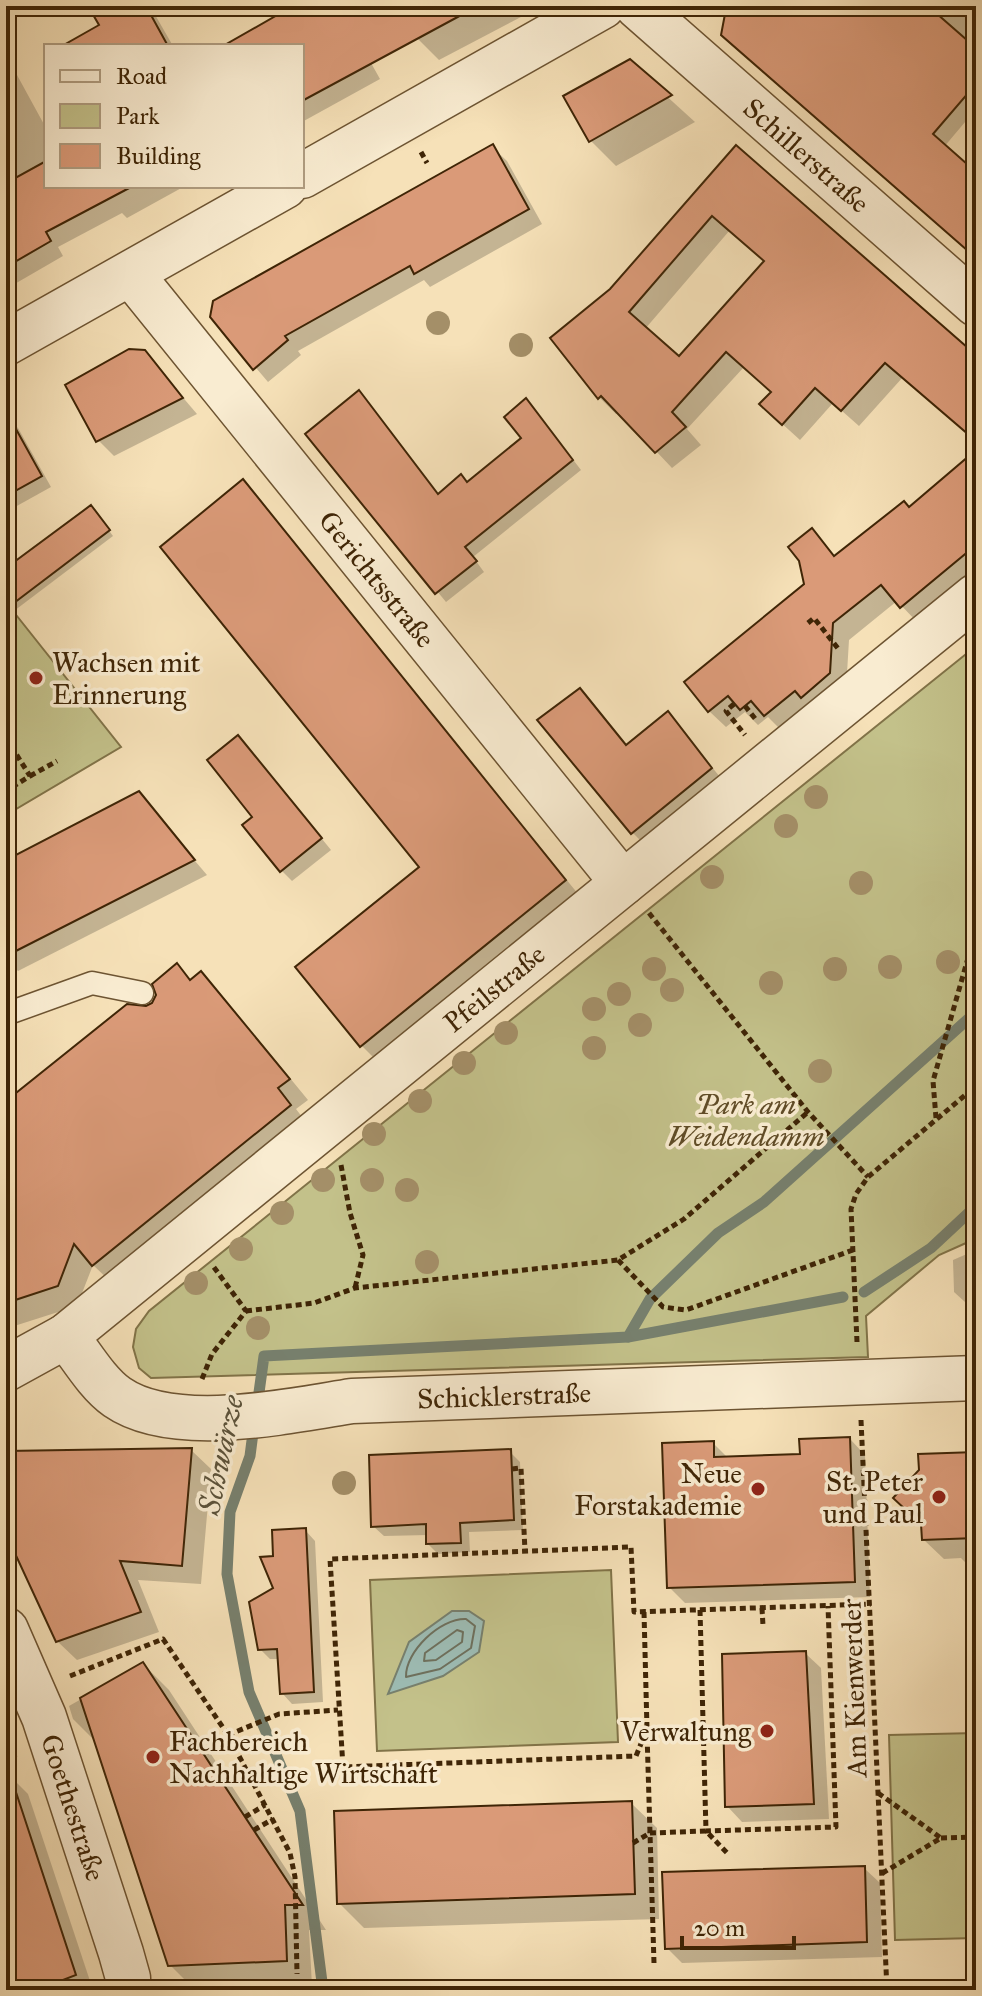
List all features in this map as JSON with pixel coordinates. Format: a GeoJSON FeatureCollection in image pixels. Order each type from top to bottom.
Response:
{"type":"FeatureCollection","features":[{"type":"Feature","properties":{"kind":"street"},"geometry":{"type":"LineString","coordinates":[[304,175],[603,6]]}},
{"type":"Feature","properties":{"kind":"street","name":"Schillerstraße"},"geometry":{"type":"LineString","coordinates":[[637,6],[976,304]]}},
{"type":"Feature","properties":{"kind":"street"},"geometry":{"type":"LineString","coordinates":[[6,343],[282,188]]}},
{"type":"Feature","properties":{"kind":"street","name":"Gerichtsstraße"},"geometry":{"type":"LineString","coordinates":[[131,274],[633,894]]}},
{"type":"Feature","properties":{"kind":"street","name":"Pfeilstraße"},"geometry":{"type":"LineString","coordinates":[[6,1369],[66,1336],[633,894],[976,596]]}},
{"type":"Feature","properties":{"kind":"street","name":"Schicklerstraße"},"geometry":{"type":"LineString","coordinates":[[66,1336],[115,1395],[139,1409],[215,1416],[282,1413],[352,1401],[976,1378]]}},
{"type":"Feature","properties":{"kind":"street","name":"Goethestraße"},"geometry":{"type":"LineString","coordinates":[[6,1630],[48,1729],[121,1953],[128,1978],[126,1990]]}},
{"type":"Feature","properties":{"kind":"lane"},"geometry":{"type":"LineString","coordinates":[[6,1014],[92,983],[142,993]]}},
{"type":"Feature","properties":{"kind":"path"},"geometry":{"type":"LineString","coordinates":[[808,623],[814,618],[840,651]]}},
{"type":"Feature","properties":{"kind":"path"},"geometry":{"type":"LineString","coordinates":[[734,704],[726,711],[746,736]]}},
{"type":"Feature","properties":{"kind":"path"},"geometry":{"type":"LineString","coordinates":[[745,706],[761,725]]}},
{"type":"Feature","properties":{"kind":"path"},"geometry":{"type":"LineString","coordinates":[[6,738],[30,776]]}},
{"type":"Feature","properties":{"kind":"path"},"geometry":{"type":"LineString","coordinates":[[6,791],[57,761]]}},
{"type":"Feature","properties":{"kind":"path"},"geometry":{"type":"LineString","coordinates":[[633,894],[809,1113],[868,1177]]}},
{"type":"Feature","properties":{"kind":"path"},"geometry":{"type":"LineString","coordinates":[[936,1119],[933,1081],[976,930]]}},
{"type":"Feature","properties":{"kind":"path"},"geometry":{"type":"LineString","coordinates":[[856,1318],[851,1209],[856,1194],[868,1177],[976,1086]]}},
{"type":"Feature","properties":{"kind":"path"},"geometry":{"type":"LineString","coordinates":[[215,1416],[202,1379],[212,1354],[246,1311],[314,1303],[355,1288],[618,1260],[684,1219],[809,1113]]}},
{"type":"Feature","properties":{"kind":"path"},"geometry":{"type":"LineString","coordinates":[[339,1152],[350,1213],[363,1255],[355,1288]]}},
{"type":"Feature","properties":{"kind":"path"},"geometry":{"type":"LineString","coordinates":[[618,1260],[663,1307],[686,1310],[853,1250]]}},
{"type":"Feature","properties":{"kind":"path"},"geometry":{"type":"LineString","coordinates":[[207,1259],[246,1311]]}},
{"type":"Feature","properties":{"kind":"path","name":"Am Kienwerder"},"geometry":{"type":"LineString","coordinates":[[859,1384],[887,1990]]}},
{"type":"Feature","properties":{"kind":"path"},"geometry":{"type":"LineString","coordinates":[[512,1469],[521,1468],[525,1551]]}},
{"type":"Feature","properties":{"kind":"path"},"geometry":{"type":"LineString","coordinates":[[647,1729],[636,1756],[343,1767],[330,1559],[631,1547],[634,1612],[871,1604]]}},
{"type":"Feature","properties":{"kind":"path"},"geometry":{"type":"LineString","coordinates":[[633,1843],[650,1833],[836,1827],[828,1606]]}},
{"type":"Feature","properties":{"kind":"path"},"geometry":{"type":"LineString","coordinates":[[762,1608],[763,1626]]}},
{"type":"Feature","properties":{"kind":"path"},"geometry":{"type":"LineString","coordinates":[[700,1610],[706,1831],[729,1855]]}},
{"type":"Feature","properties":{"kind":"path"},"geometry":{"type":"LineString","coordinates":[[644,1612],[654,1963]]}},
{"type":"Feature","properties":{"kind":"path"},"geometry":{"type":"LineString","coordinates":[[70,1676],[163,1639],[228,1735],[290,1853],[295,1877],[297,1974]]}},
{"type":"Feature","properties":{"kind":"path"},"geometry":{"type":"LineString","coordinates":[[228,1735],[279,1714],[338,1710]]}},
{"type":"Feature","properties":{"kind":"path"},"geometry":{"type":"LineString","coordinates":[[878,1793],[941,1838]]}},
{"type":"Feature","properties":{"kind":"path"},"geometry":{"type":"LineString","coordinates":[[245,1817],[265,1805]]}},
{"type":"Feature","properties":{"kind":"path"},"geometry":{"type":"LineString","coordinates":[[254,1830],[273,1819]]}},
{"type":"Feature","properties":{"kind":"path"},"geometry":{"type":"LineString","coordinates":[[881,1874],[941,1838],[976,1837]]}},
{"type":"Feature","properties":{"kind":"green space","name":"Wachsen mit Erinnerung"},"geometry":{"type":"Polygon","coordinates":[[[9,606],[121,747],[6,815],[6,609],[9,606]]]}},
{"type":"Feature","properties":{"kind":"green space","name":"Park am Weidendamm"},"geometry":{"type":"Polygon","coordinates":[[[976,646],[976,1234],[966,1235],[966,1243],[939,1255],[866,1316],[868,1357],[151,1378],[139,1368],[133,1347],[136,1329],[149,1311],[976,646]]]}},
{"type":"Feature","properties":{"kind":"green space"},"geometry":{"type":"Polygon","coordinates":[[[611,1570],[618,1742],[377,1751],[370,1580],[611,1570]]]}},
{"type":"Feature","properties":{"kind":"green space"},"geometry":{"type":"Polygon","coordinates":[[[976,1733],[976,1938],[895,1940],[889,1735],[976,1733]]]}},
{"type":"Feature","properties":{"kind":"water"},"geometry":{"type":"Polygon","coordinates":[[[452,1611],[469,1611],[484,1621],[479,1652],[443,1676],[388,1694],[409,1642],[452,1611]]]}},
{"type":"Feature","properties":{"kind":"building"},"geometry":{"type":"Polygon","coordinates":[[[88,6],[146,6],[167,44],[66,44],[99,25],[88,6]]]}},
{"type":"Feature","properties":{"kind":"building"},"geometry":{"type":"Polygon","coordinates":[[[293,6],[478,6],[304,100],[304,44],[226,44],[293,6]]]}},
{"type":"Feature","properties":{"kind":"building"},"geometry":{"type":"Polygon","coordinates":[[[739,6],[928,6],[976,48],[976,84],[933,134],[976,172],[976,258],[721,35],[725,14],[739,6]]]}},
{"type":"Feature","properties":{"kind":"building"},"geometry":{"type":"Polygon","coordinates":[[[630,59],[672,95],[589,142],[563,96],[630,59]]]}},
{"type":"Feature","properties":{"kind":"building"},"geometry":{"type":"Polygon","coordinates":[[[493,144],[529,209],[414,274],[410,266],[285,336],[288,340],[253,370],[210,317],[213,301],[493,144]]]}},
{"type":"Feature","properties":{"kind":"building"},"geometry":{"type":"Polygon","coordinates":[[[736,145],[976,355],[976,441],[885,363],[841,411],[815,388],[782,425],[759,404],[771,392],[726,352],[672,412],[686,427],[655,453],[601,396],[598,399],[550,338],[610,289],[736,145]],[[712,216],[629,312],[679,356],[764,261],[712,216]]]}},
{"type":"Feature","properties":{"kind":"building"},"geometry":{"type":"Polygon","coordinates":[[[44,162],[44,188],[129,188],[46,232],[51,241],[6,267],[6,183],[44,162]]]}},
{"type":"Feature","properties":{"kind":"building"},"geometry":{"type":"Polygon","coordinates":[[[129,349],[145,350],[183,398],[96,442],[65,385],[129,349]]]}},
{"type":"Feature","properties":{"kind":"building"},"geometry":{"type":"Polygon","coordinates":[[[359,390],[438,494],[461,474],[467,482],[521,438],[504,417],[526,398],[573,460],[465,547],[477,561],[435,594],[305,434],[359,390]]]}},
{"type":"Feature","properties":{"kind":"building"},"geometry":{"type":"Polygon","coordinates":[[[6,411],[42,476],[6,496],[6,411]]]}},
{"type":"Feature","properties":{"kind":"building"},"geometry":{"type":"Polygon","coordinates":[[[976,450],[976,545],[900,608],[881,585],[833,623],[830,673],[801,698],[795,691],[764,716],[751,701],[740,710],[728,696],[708,712],[684,682],[804,584],[799,561],[788,547],[812,528],[834,556],[904,501],[909,507],[976,450]]]}},
{"type":"Feature","properties":{"kind":"building"},"geometry":{"type":"Polygon","coordinates":[[[243,479],[566,880],[360,1047],[295,967],[419,867],[160,547],[243,479]]]}},
{"type":"Feature","properties":{"kind":"building"},"geometry":{"type":"Polygon","coordinates":[[[91,505],[110,530],[6,609],[6,568],[91,505]]]}},
{"type":"Feature","properties":{"kind":"building"},"geometry":{"type":"Polygon","coordinates":[[[580,688],[626,745],[668,711],[712,768],[631,834],[537,720],[580,688]]]}},
{"type":"Feature","properties":{"kind":"building"},"geometry":{"type":"Polygon","coordinates":[[[238,735],[322,838],[280,872],[242,825],[252,817],[207,760],[238,735]]]}},
{"type":"Feature","properties":{"kind":"building"},"geometry":{"type":"Polygon","coordinates":[[[139,791],[195,860],[6,956],[6,860],[139,791]]]}},
{"type":"Feature","properties":{"kind":"building"},"geometry":{"type":"Polygon","coordinates":[[[177,963],[190,980],[201,971],[290,1079],[278,1088],[291,1105],[92,1266],[74,1244],[58,1286],[6,1303],[6,1101],[127,1004],[146,1006],[152,1003],[156,995],[152,984],[177,963]]]}},
{"type":"Feature","properties":{"kind":"building","name":"Neue Forstakademie"},"geometry":{"type":"Polygon","coordinates":[[[850,1437],[855,1582],[667,1588],[662,1443],[714,1441],[714,1457],[800,1454],[799,1439],[850,1437]]]}},
{"type":"Feature","properties":{"kind":"building"},"geometry":{"type":"Polygon","coordinates":[[[192,1448],[182,1566],[120,1561],[141,1612],[56,1642],[6,1534],[6,1451],[192,1448]]]}},
{"type":"Feature","properties":{"kind":"building"},"geometry":{"type":"Polygon","coordinates":[[[511,1449],[514,1520],[460,1523],[461,1543],[426,1544],[426,1524],[371,1527],[369,1455],[511,1449]]]}},
{"type":"Feature","properties":{"kind":"building","name":"St. Peter und Paul"},"geometry":{"type":"Polygon","coordinates":[[[976,1452],[976,1538],[922,1540],[921,1524],[893,1498],[919,1470],[918,1454],[976,1452]]]}},
{"type":"Feature","properties":{"kind":"building"},"geometry":{"type":"Polygon","coordinates":[[[306,1528],[314,1692],[280,1694],[277,1649],[258,1650],[249,1602],[273,1588],[260,1557],[273,1556],[272,1530],[306,1528]]]}},
{"type":"Feature","properties":{"kind":"building","name":"Verwaltung"},"geometry":{"type":"Polygon","coordinates":[[[806,1651],[814,1804],[725,1807],[722,1654],[806,1651]]]}},
{"type":"Feature","properties":{"kind":"building","name":"Fachbereich Nachhaltige Wirtschaft"},"geometry":{"type":"Polygon","coordinates":[[[143,1662],[303,1905],[285,1905],[287,1961],[168,1966],[80,1698],[143,1662]]]}},
{"type":"Feature","properties":{"kind":"building"},"geometry":{"type":"Polygon","coordinates":[[[12,1780],[76,1975],[37,1990],[6,1990],[6,1781],[12,1780]]]}},
{"type":"Feature","properties":{"kind":"building"},"geometry":{"type":"Polygon","coordinates":[[[632,1801],[635,1894],[337,1904],[334,1811],[632,1801]]]}},
{"type":"Feature","properties":{"kind":"building"},"geometry":{"type":"Polygon","coordinates":[[[865,1866],[867,1942],[665,1949],[662,1872],[865,1866]]]}},
{"type":"Feature","properties":{"kind":"waterway"},"geometry":{"type":"LineString","coordinates":[[628,1337],[650,1299],[718,1233],[764,1202],[976,1012]]}},
{"type":"Feature","properties":{"kind":"waterway","name":"Schwärze"},"geometry":{"type":"LineString","coordinates":[[864,1292],[931,1248],[976,1206]]}},
{"type":"Feature","properties":{"kind":"waterway","name":"Schwärze"},"geometry":{"type":"LineString","coordinates":[[257,1407],[264,1356],[628,1337],[843,1297]]}},
{"type":"Feature","properties":{"kind":"waterway","name":"Schwärze"},"geometry":{"type":"LineString","coordinates":[[254,1425],[250,1456],[230,1512],[227,1574],[249,1692],[300,1811],[323,1990]]}},
{"type":"Feature","properties":{"kind":"place","name":"Wachsen mit Erinnerung"},"geometry":{"type":"Point","coordinates":[36,678]}},
{"type":"Feature","properties":{"kind":"place","name":"Neue Forstakademie"},"geometry":{"type":"Point","coordinates":[758,1489]}},
{"type":"Feature","properties":{"kind":"place","name":"St. Peter und Paul"},"geometry":{"type":"Point","coordinates":[939,1497]}},
{"type":"Feature","properties":{"kind":"place","name":"Verwaltung"},"geometry":{"type":"Point","coordinates":[767,1731]}},
{"type":"Feature","properties":{"kind":"place","name":"Fachbereich Nachhaltige Wirtschaft"},"geometry":{"type":"Point","coordinates":[153,1757]}}]}
